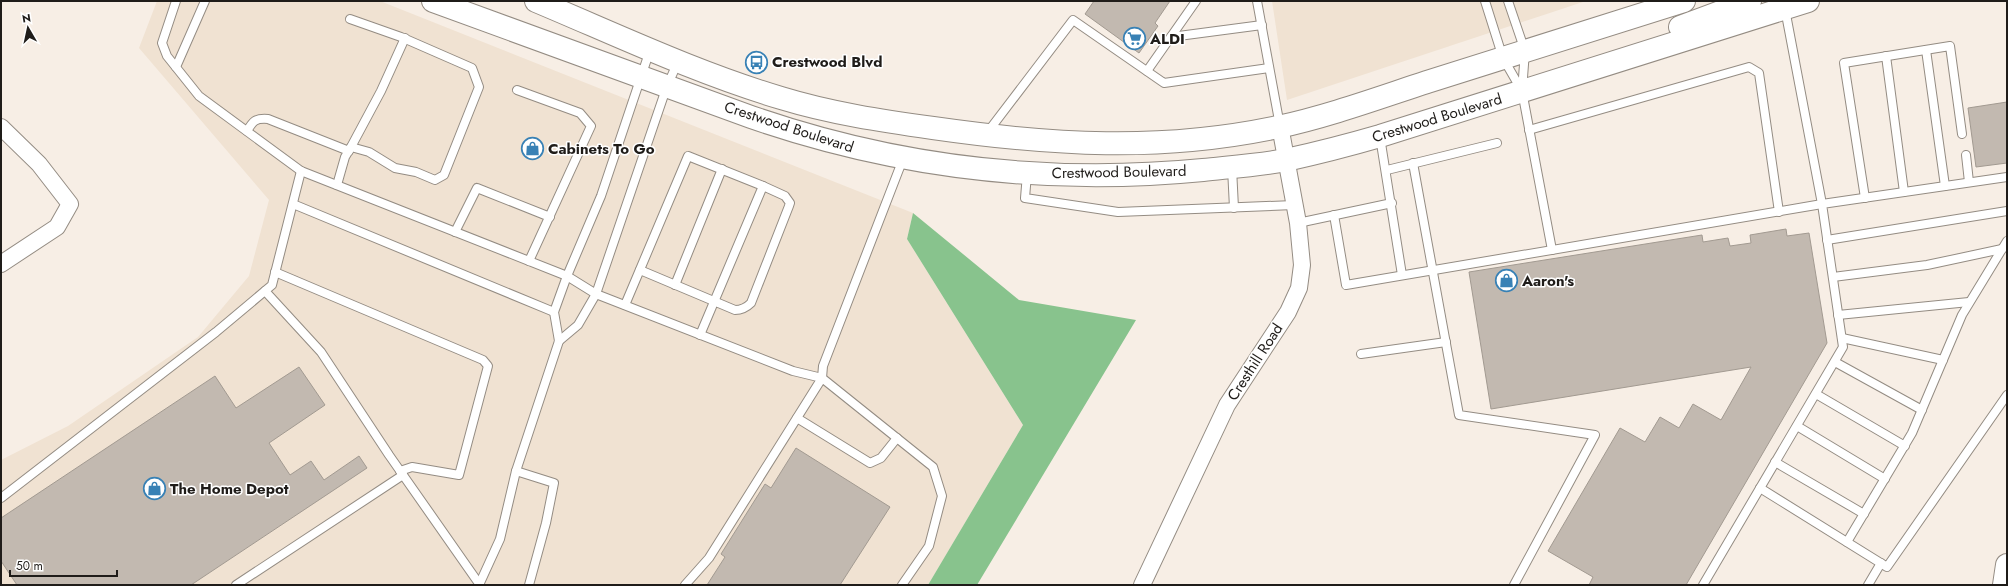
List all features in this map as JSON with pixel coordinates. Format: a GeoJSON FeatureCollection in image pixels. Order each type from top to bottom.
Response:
{"type":"FeatureCollection","features":[{"type":"Feature","properties":{"kind":"main road","name":"Crestwood Boulevard"},"geometry":{"type":"LineString","coordinates":[[433,1],[801,134],[850,148],[903,159],[1027,174],[1122,175],[1179,172],[1285,160],[1380,136],[1808,1]]}},
{"type":"Feature","properties":{"kind":"main road","name":"Crestwood Boulevard"},"geometry":{"type":"LineString","coordinates":[[536,1],[678,61],[755,90],[830,111],[985,135],[1082,144],[1144,144],[1234,135],[1280,126],[1312,118],[1684,1]]}},
{"type":"Feature","properties":{"kind":"main road"},"geometry":{"type":"LineString","coordinates":[[1554,81],[1592,61],[1626,47],[1750,1]]}},
{"type":"Feature","properties":{"kind":"main road"},"geometry":{"type":"LineString","coordinates":[[1027,174],[1032,140]]}},
{"type":"Feature","properties":{"kind":"main road"},"geometry":{"type":"LineString","coordinates":[[2004,585],[2007,565]]}},
{"type":"Feature","properties":{"kind":"street","name":"Cresthill Road"},"geometry":{"type":"LineString","coordinates":[[1142,585],[1227,405],[1288,312],[1299,288],[1302,265],[1298,223],[1285,160],[1280,126]]}},
{"type":"Feature","properties":{"kind":"street"},"geometry":{"type":"LineString","coordinates":[[1,127],[39,164],[70,204],[57,227],[1,264]]}},
{"type":"Feature","properties":{"kind":"lane"},"geometry":{"type":"LineString","coordinates":[[176,1],[162,43],[167,56],[199,96],[301,171],[567,276],[596,294],[793,371],[822,378],[933,467],[942,496],[929,546],[902,585]]}},
{"type":"Feature","properties":{"kind":"lane"},"geometry":{"type":"LineString","coordinates":[[176,67],[205,1]]}},
{"type":"Feature","properties":{"kind":"lane"},"geometry":{"type":"LineString","coordinates":[[1147,71],[1196,1]]}},
{"type":"Feature","properties":{"kind":"lane"},"geometry":{"type":"LineString","coordinates":[[1257,1],[1280,126]]}},
{"type":"Feature","properties":{"kind":"lane"},"geometry":{"type":"LineString","coordinates":[[1486,1],[1503,58],[1522,91]]}},
{"type":"Feature","properties":{"kind":"lane"},"geometry":{"type":"LineString","coordinates":[[1508,1],[1525,52],[1522,91],[1552,250]]}},
{"type":"Feature","properties":{"kind":"lane"},"geometry":{"type":"LineString","coordinates":[[1703,585],[1844,347],[1822,204],[1784,8]]}},
{"type":"Feature","properties":{"kind":"lane"},"geometry":{"type":"LineString","coordinates":[[247,131],[252,121],[257,119],[268,119],[350,149],[369,152],[395,168],[416,172],[435,180],[444,175],[479,87],[472,68],[405,38],[350,19]]}},
{"type":"Feature","properties":{"kind":"lane"},"geometry":{"type":"LineString","coordinates":[[985,135],[1073,20],[1164,83],[1269,68]]}},
{"type":"Feature","properties":{"kind":"lane"},"geometry":{"type":"LineString","coordinates":[[1171,37],[1262,25]]}},
{"type":"Feature","properties":{"kind":"lane"},"geometry":{"type":"LineString","coordinates":[[337,185],[345,157],[381,92],[405,38]]}},
{"type":"Feature","properties":{"kind":"lane"},"geometry":{"type":"LineString","coordinates":[[1866,198],[1844,62],[1950,46],[1962,134]]}},
{"type":"Feature","properties":{"kind":"lane"},"geometry":{"type":"LineString","coordinates":[[265,291],[321,352],[401,473],[479,584],[500,539],[516,471],[559,341],[554,312],[567,276],[601,196],[650,49]]}},
{"type":"Feature","properties":{"kind":"lane"},"geometry":{"type":"LineString","coordinates":[[1926,50],[1945,186]]}},
{"type":"Feature","properties":{"kind":"lane"},"geometry":{"type":"LineString","coordinates":[[1886,56],[1904,192]]}},
{"type":"Feature","properties":{"kind":"lane"},"geometry":{"type":"LineString","coordinates":[[559,341],[578,325],[596,294],[667,86],[678,61]]}},
{"type":"Feature","properties":{"kind":"lane"},"geometry":{"type":"LineString","coordinates":[[1529,130],[1749,67],[1759,73],[1780,212]]}},
{"type":"Feature","properties":{"kind":"lane"},"geometry":{"type":"LineString","coordinates":[[517,90],[580,113],[591,126],[529,261]]}},
{"type":"Feature","properties":{"kind":"lane"},"geometry":{"type":"LineString","coordinates":[[1380,136],[1387,170],[1402,275]]}},
{"type":"Feature","properties":{"kind":"lane"},"geometry":{"type":"LineString","coordinates":[[1387,170],[1497,143]]}},
{"type":"Feature","properties":{"kind":"lane"},"geometry":{"type":"LineString","coordinates":[[1966,155],[1969,182]]}},
{"type":"Feature","properties":{"kind":"lane"},"geometry":{"type":"LineString","coordinates":[[625,305],[688,156],[785,196],[790,203],[751,303],[741,310],[735,310],[714,302],[640,270]]}},
{"type":"Feature","properties":{"kind":"lane"},"geometry":{"type":"LineString","coordinates":[[685,585],[708,558],[822,378],[823,366],[903,159]]}},
{"type":"Feature","properties":{"kind":"lane"},"geometry":{"type":"LineString","coordinates":[[1413,163],[1459,415],[1594,435],[1514,585]]}},
{"type":"Feature","properties":{"kind":"lane"},"geometry":{"type":"LineString","coordinates":[[1232,167],[1234,208]]}},
{"type":"Feature","properties":{"kind":"lane"},"geometry":{"type":"LineString","coordinates":[[675,285],[722,169]]}},
{"type":"Feature","properties":{"kind":"lane"},"geometry":{"type":"LineString","coordinates":[[1,498],[216,332],[272,285],[301,171]]}},
{"type":"Feature","properties":{"kind":"lane"},"geometry":{"type":"LineString","coordinates":[[1027,174],[1025,198],[1118,212],[1294,205]]}},
{"type":"Feature","properties":{"kind":"lane"},"geometry":{"type":"LineString","coordinates":[[1334,216],[1346,285],[1822,204],[2007,177]]}},
{"type":"Feature","properties":{"kind":"lane"},"geometry":{"type":"LineString","coordinates":[[700,335],[763,186]]}},
{"type":"Feature","properties":{"kind":"lane"},"geometry":{"type":"LineString","coordinates":[[455,232],[477,188],[550,217]]}},
{"type":"Feature","properties":{"kind":"lane"},"geometry":{"type":"LineString","coordinates":[[1298,223],[1392,203]]}},
{"type":"Feature","properties":{"kind":"lane"},"geometry":{"type":"LineString","coordinates":[[292,204],[554,312]]}},
{"type":"Feature","properties":{"kind":"lane"},"geometry":{"type":"LineString","coordinates":[[1827,240],[2007,210]]}},
{"type":"Feature","properties":{"kind":"lane"},"geometry":{"type":"LineString","coordinates":[[1847,542],[1905,446],[1922,410],[1962,314],[2007,241]]}},
{"type":"Feature","properties":{"kind":"lane"},"geometry":{"type":"LineString","coordinates":[[1833,277],[1927,265],[2002,249]]}},
{"type":"Feature","properties":{"kind":"lane"},"geometry":{"type":"LineString","coordinates":[[236,585],[412,466],[459,475],[488,366],[483,360],[275,272]]}},
{"type":"Feature","properties":{"kind":"lane"},"geometry":{"type":"LineString","coordinates":[[1838,315],[1969,302]]}},
{"type":"Feature","properties":{"kind":"lane"},"geometry":{"type":"LineString","coordinates":[[1842,338],[1943,360]]}},
{"type":"Feature","properties":{"kind":"lane"},"geometry":{"type":"LineString","coordinates":[[1361,354],[1446,342]]}},
{"type":"Feature","properties":{"kind":"lane"},"geometry":{"type":"LineString","coordinates":[[1835,362],[1922,410]]}},
{"type":"Feature","properties":{"kind":"lane"},"geometry":{"type":"LineString","coordinates":[[1816,394],[1905,446]]}},
{"type":"Feature","properties":{"kind":"lane"},"geometry":{"type":"LineString","coordinates":[[1760,488],[1887,567],[2007,395]]}},
{"type":"Feature","properties":{"kind":"lane"},"geometry":{"type":"LineString","coordinates":[[797,418],[870,463],[881,458],[896,438]]}},
{"type":"Feature","properties":{"kind":"lane"},"geometry":{"type":"LineString","coordinates":[[1797,426],[1885,479]]}},
{"type":"Feature","properties":{"kind":"lane"},"geometry":{"type":"LineString","coordinates":[[1776,462],[1864,514]]}},
{"type":"Feature","properties":{"kind":"lane"},"geometry":{"type":"LineString","coordinates":[[516,471],[554,483],[546,523],[529,585]]}},
{"type":"Feature","properties":{"kind":"lane"},"geometry":{"type":"LineString","coordinates":[[1868,585],[1881,563]]}},
{"type":"Feature","properties":{"kind":"shaded area"},"geometry":{"type":"Polygon","coordinates":[[[157,1],[380,1],[913,213],[907,239],[1023,425],[928,585],[1,585],[1,460],[68,426],[198,337],[249,276],[269,200],[139,48],[157,1]]]}},
{"type":"Feature","properties":{"kind":"shaded area"},"geometry":{"type":"Polygon","coordinates":[[[1272,1],[1586,1],[1287,100],[1272,1]]]}},
{"type":"Feature","properties":{"kind":"green space"},"geometry":{"type":"Polygon","coordinates":[[[913,213],[1019,300],[1136,320],[977,585],[928,585],[1023,425],[907,239],[913,213]]]}},
{"type":"Feature","properties":{"kind":"building","name":"ALDI"},"geometry":{"type":"Polygon","coordinates":[[[1094,1],[1170,1],[1155,23],[1158,26],[1139,53],[1085,14],[1094,1]]]}},
{"type":"Feature","properties":{"kind":"building"},"geometry":{"type":"Polygon","coordinates":[[[2007,102],[2007,163],[1976,167],[1968,108],[2007,102]]]}},
{"type":"Feature","properties":{"kind":"building"},"geometry":{"type":"Polygon","coordinates":[[[1786,229],[1787,236],[1809,233],[1827,343],[1686,585],[1589,585],[1593,577],[1548,551],[1620,428],[1645,442],[1660,417],[1679,428],[1693,404],[1721,420],[1751,367],[1491,409],[1469,272],[1702,235],[1703,242],[1728,238],[1730,246],[1751,243],[1750,235],[1786,229]]]}},
{"type":"Feature","properties":{"kind":"building","name":"The Home Depot"},"geometry":{"type":"Polygon","coordinates":[[[299,367],[325,405],[269,443],[290,475],[311,461],[324,480],[359,456],[367,468],[191,585],[17,585],[1,561],[1,518],[215,376],[236,408],[299,367]]]}},
{"type":"Feature","properties":{"kind":"building"},"geometry":{"type":"Polygon","coordinates":[[[796,448],[890,507],[840,585],[707,585],[725,557],[721,554],[765,484],[771,488],[796,448]]]}},
{"type":"Feature","properties":{"kind":"place","name":"ALDI"},"geometry":{"type":"Point","coordinates":[1135,39]}},
{"type":"Feature","properties":{"kind":"place","name":"Crestwood Blvd"},"geometry":{"type":"Point","coordinates":[756,62]}},
{"type":"Feature","properties":{"kind":"place","name":"Cabinets To Go"},"geometry":{"type":"Point","coordinates":[532,149]}},
{"type":"Feature","properties":{"kind":"place","name":"Aaron's"},"geometry":{"type":"Point","coordinates":[1506,281]}},
{"type":"Feature","properties":{"kind":"place","name":"The Home Depot"},"geometry":{"type":"Point","coordinates":[154,489]}}]}
